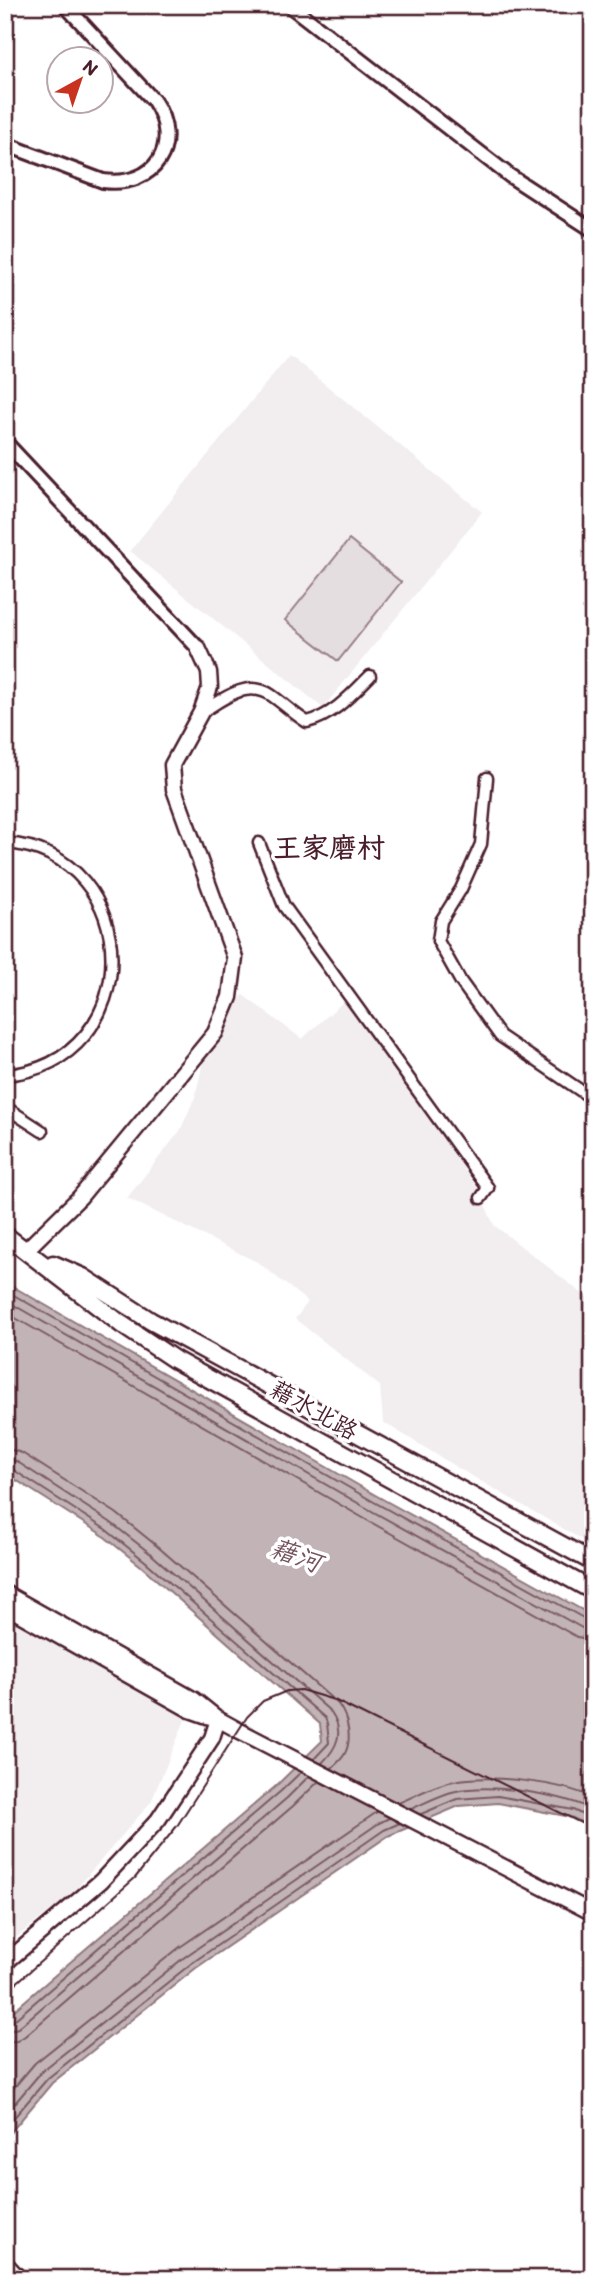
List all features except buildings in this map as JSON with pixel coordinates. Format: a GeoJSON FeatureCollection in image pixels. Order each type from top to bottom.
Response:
{"type":"FeatureCollection","features":[{"type":"Feature","properties":{"kind":"highway"},"geometry":{"type":"LineString","coordinates":[[5,2266],[17,2279]]}},
{"type":"Feature","properties":{"kind":"main road"},"geometry":{"type":"LineString","coordinates":[[25,1251],[80,1197],[215,1033],[230,997],[235,958],[174,789],[172,765],[201,712],[210,687],[209,672],[198,648]]}},
{"type":"Feature","properties":{"kind":"main road","name":"藉水北路"},"geometry":{"type":"LineString","coordinates":[[5,1235],[121,1324],[175,1360],[593,1591]]}},
{"type":"Feature","properties":{"kind":"main road","name":"藉水北路"},"geometry":{"type":"LineString","coordinates":[[25,1251],[83,1277],[151,1321],[593,1562]]}},
{"type":"Feature","properties":{"kind":"main road"},"geometry":{"type":"LineString","coordinates":[[5,1593],[193,1699],[218,1719],[247,1735],[593,1913]]}},
{"type":"Feature","properties":{"kind":"main road"},"geometry":{"type":"LineString","coordinates":[[5,1606],[190,1710],[218,1719]]}},
{"type":"Feature","properties":{"kind":"main road"},"geometry":{"type":"LineString","coordinates":[[5,1963],[101,1881],[158,1820],[212,1738],[218,1719]]}},
{"type":"Feature","properties":{"kind":"street"},"geometry":{"type":"LineString","coordinates":[[5,144],[103,181],[119,183],[135,180],[149,172],[166,146],[167,130],[163,114],[154,101],[65,5]]}},
{"type":"Feature","properties":{"kind":"street"},"geometry":{"type":"LineString","coordinates":[[289,5],[510,176],[593,230]]}},
{"type":"Feature","properties":{"kind":"street"},"geometry":{"type":"LineString","coordinates":[[5,442],[198,648]]}},
{"type":"Feature","properties":{"kind":"street"},"geometry":{"type":"LineString","coordinates":[[201,712],[236,691],[258,688],[307,722],[321,719],[370,676]]}},
{"type":"Feature","properties":{"kind":"street"},"geometry":{"type":"LineString","coordinates":[[487,778],[481,844],[461,889],[441,921],[438,941],[461,982],[500,1036],[593,1099]]}},
{"type":"Feature","properties":{"kind":"street"},"geometry":{"type":"LineString","coordinates":[[5,843],[23,845],[47,854],[78,875],[100,906],[109,929],[113,954],[112,979],[105,1003],[85,1035],[67,1053],[45,1065],[5,1075]]}},
{"type":"Feature","properties":{"kind":"street"},"geometry":{"type":"LineString","coordinates":[[259,843],[284,906],[488,1188],[481,1198]]}},
{"type":"Feature","properties":{"kind":"street"},"geometry":{"type":"LineString","coordinates":[[5,1107],[42,1131]]}},
{"type":"Feature","properties":{"kind":"shaded area"},"geometry":{"type":"Polygon","coordinates":[[[289,355],[482,512],[323,708],[130,551],[289,355]]]}},
{"type":"Feature","properties":{"kind":"shaded area"},"geometry":{"type":"Polygon","coordinates":[[[349,540],[401,582],[338,661],[285,620],[349,540]]]}},
{"type":"Feature","properties":{"kind":"shaded area"},"geometry":{"type":"Polygon","coordinates":[[[243,995],[302,1039],[345,1000],[478,1189],[494,1225],[593,1302],[593,1546],[383,1422],[380,1386],[295,1319],[308,1302],[259,1263],[127,1198],[180,1131],[195,1097],[206,1049],[243,995]]]}},
{"type":"Feature","properties":{"kind":"shaded area"},"geometry":{"type":"Polygon","coordinates":[[[5,1615],[186,1718],[151,1802],[71,1895],[5,1946],[5,1615]]]}},
{"type":"Feature","properties":{"kind":"water","name":"藉河"},"geometry":{"type":"Polygon","coordinates":[[[5,1282],[377,1496],[593,1616],[593,1828],[571,1817],[498,1803],[459,1806],[388,1836],[196,1968],[52,2083],[5,2139],[5,2018],[276,1786],[322,1741],[320,1724],[141,1566],[101,1534],[5,1473],[5,1282]]]}},
{"type":"Feature","properties":{"kind":"tram line"},"geometry":{"type":"LineString","coordinates":[[5,1993],[135,1878],[177,1826],[247,1717],[263,1701],[287,1691],[301,1690],[334,1700],[593,1829]]}},
{"type":"Feature","properties":{"kind":"district","name":"王家磨村"},"geometry":{"type":"Point","coordinates":[329,847]}}]}
